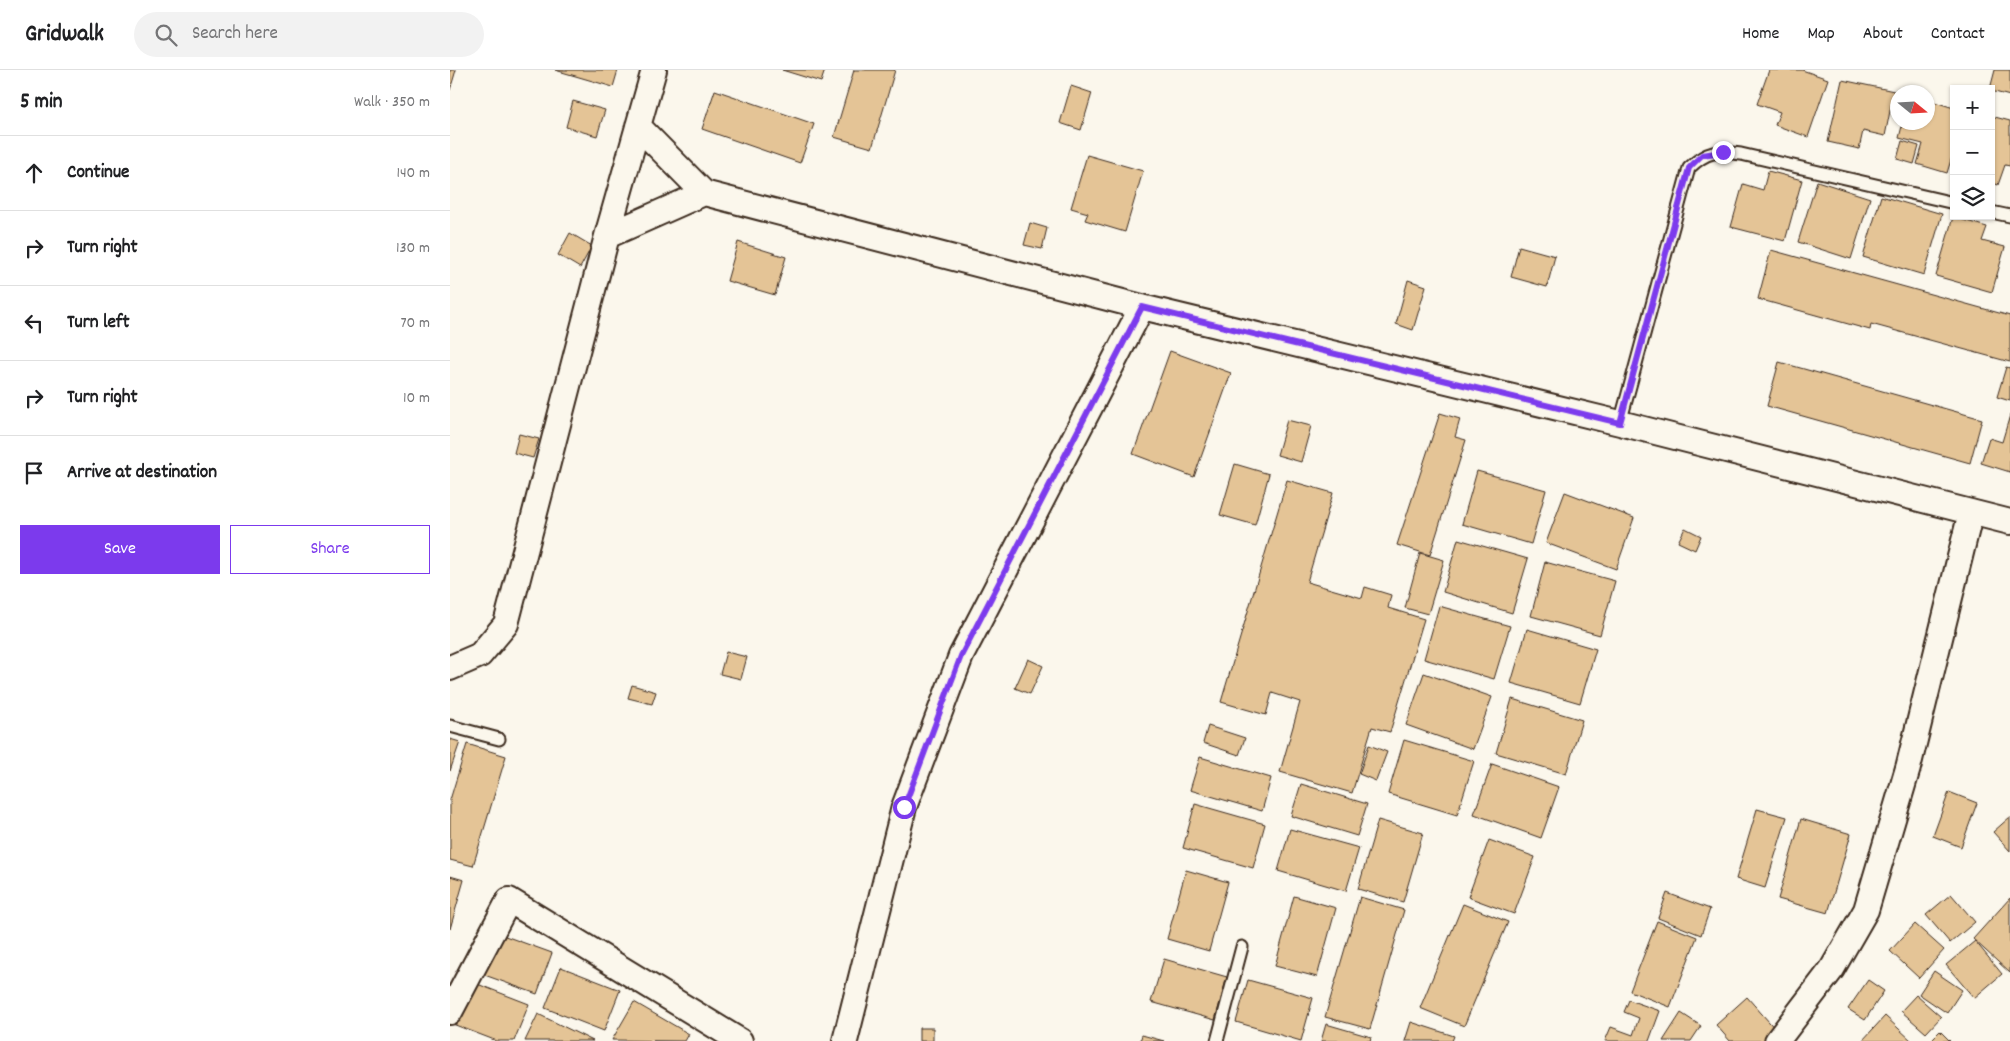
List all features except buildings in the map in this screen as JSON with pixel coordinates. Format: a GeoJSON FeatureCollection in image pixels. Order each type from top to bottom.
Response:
{"type":"FeatureCollection","features":[{"type":"Feature","properties":{"kind":"street"},"geometry":{"type":"LineString","coordinates":[[450,668],[480,654],[506,624],[607,236],[654,70]]}},
{"type":"Feature","properties":{"kind":"street"},"geometry":{"type":"LineString","coordinates":[[638,126],[704,193],[1142,307],[1620,423],[2010,522]]}},
{"type":"Feature","properties":{"kind":"street"},"geometry":{"type":"LineString","coordinates":[[607,236],[704,193]]}},
{"type":"Feature","properties":{"kind":"street"},"geometry":{"type":"LineString","coordinates":[[845,1041],[904,807],[961,656],[1142,307]]}},
{"type":"Feature","properties":{"kind":"street"},"geometry":{"type":"LineString","coordinates":[[1777,1041],[1832,969],[1866,910],[1908,768],[1971,512]]}},
{"type":"Feature","properties":{"kind":"street"},"geometry":{"type":"LineString","coordinates":[[450,1012],[509,900],[740,1041]]}},
{"type":"Feature","properties":{"kind":"lane"},"geometry":{"type":"LineString","coordinates":[[1620,423],[1689,168],[1702,155],[1723,152],[1741,154],[1950,202]]}},
{"type":"Feature","properties":{"kind":"lane"},"geometry":{"type":"LineString","coordinates":[[1995,213],[2010,216]]}},
{"type":"Feature","properties":{"kind":"lane"},"geometry":{"type":"LineString","coordinates":[[450,726],[499,739]]}},
{"type":"Feature","properties":{"kind":"lane"},"geometry":{"type":"LineString","coordinates":[[1216,1041],[1242,947]]}},
{"type":"Feature","properties":{"kind":"route"},"geometry":{"type":"LineString","coordinates":[[904,807],[961,656],[1142,307],[1620,423],[1689,168],[1702,155],[1723,152]]}}]}
